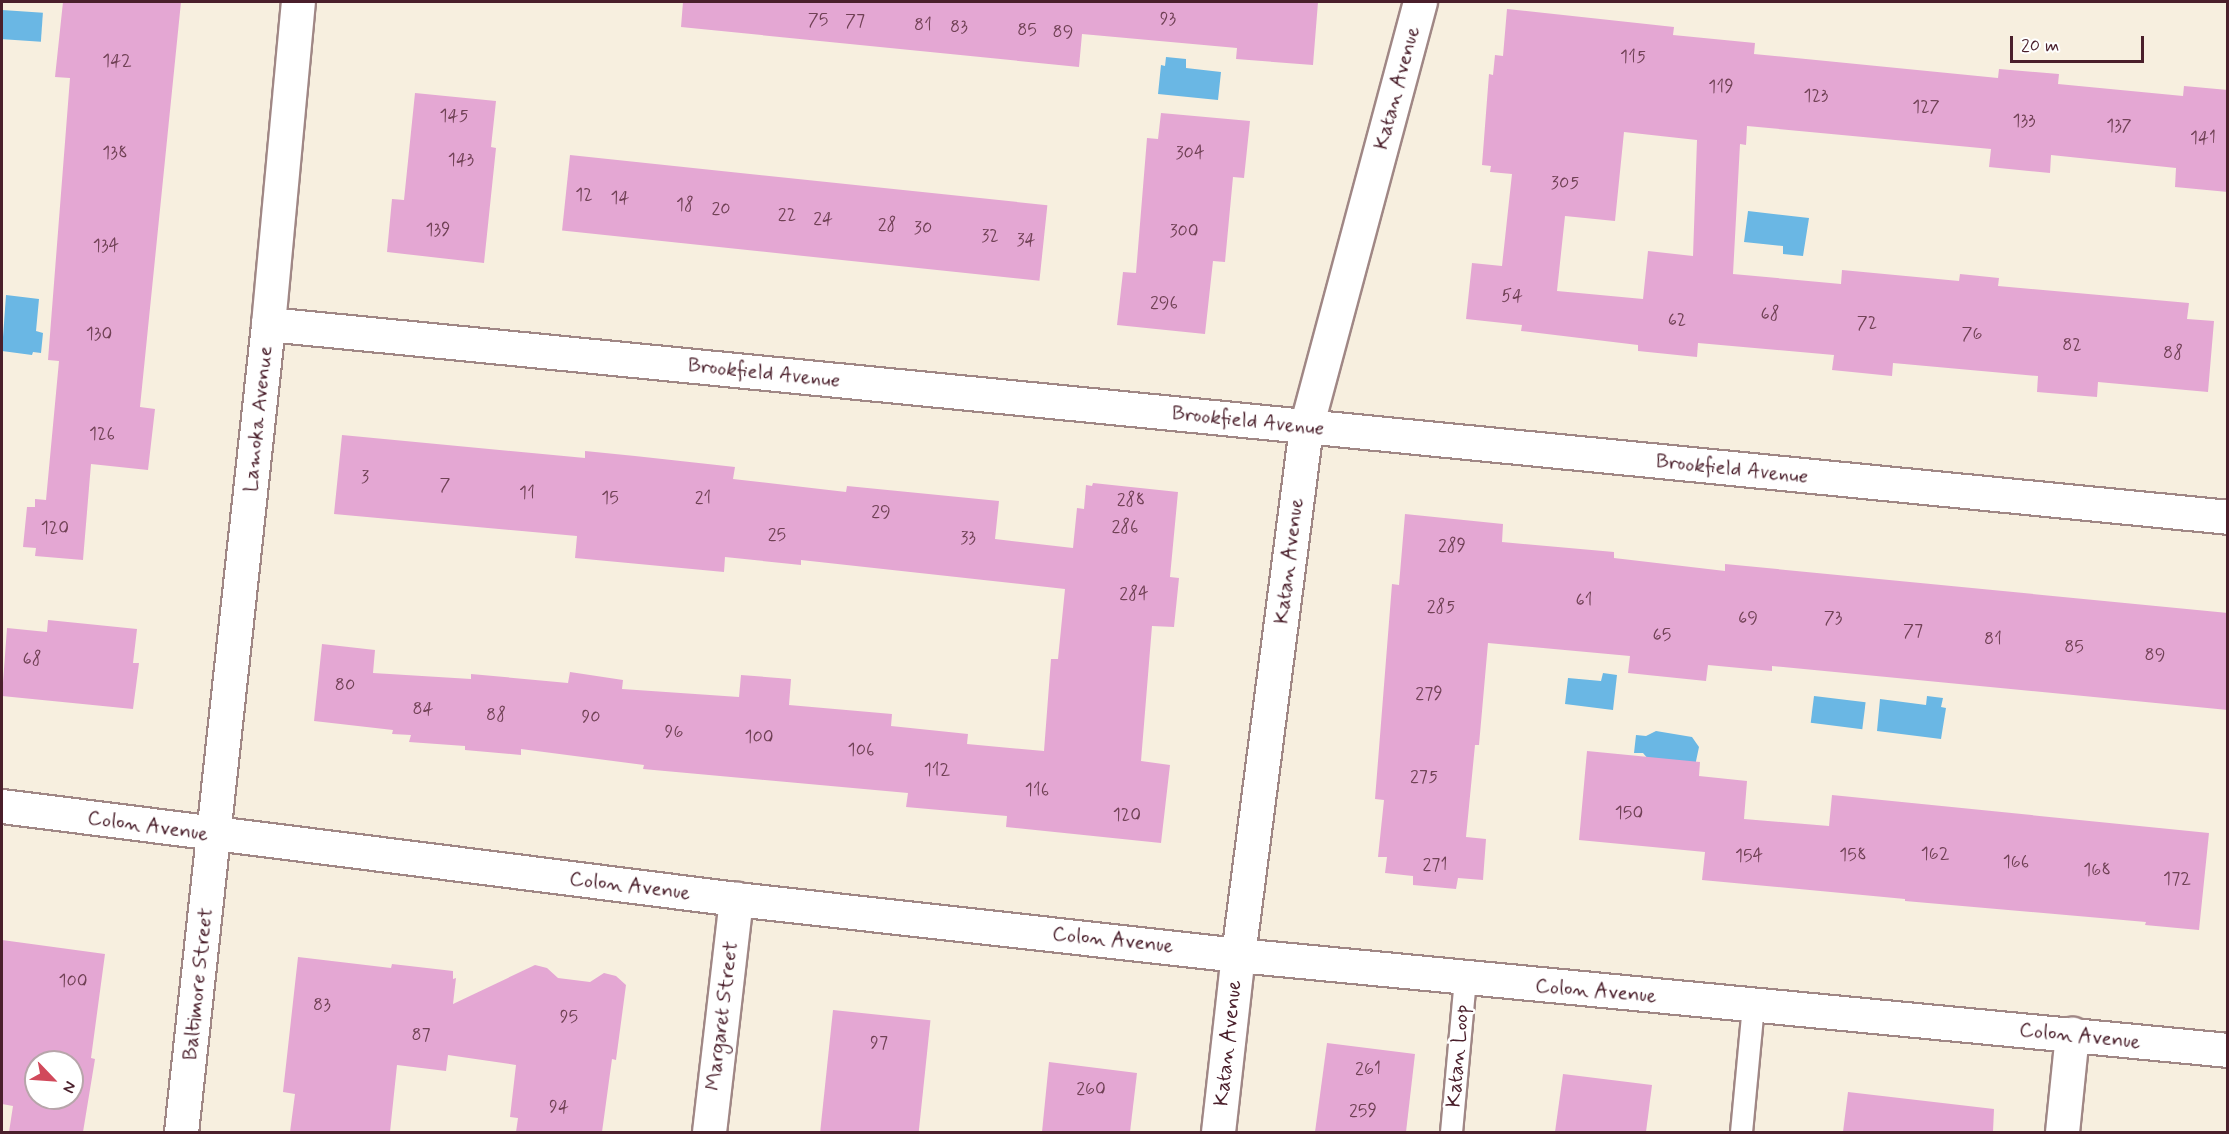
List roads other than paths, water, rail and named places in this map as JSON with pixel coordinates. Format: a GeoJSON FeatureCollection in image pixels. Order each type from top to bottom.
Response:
{"type":"FeatureCollection","features":[{"type":"Feature","properties":{"kind":"street","name":"Lamoka Avenue"},"geometry":{"type":"LineString","coordinates":[[214,835],[268,324],[298,2]]}},
{"type":"Feature","properties":{"kind":"street","name":"Katan Avenue"},"geometry":{"type":"LineString","coordinates":[[1218,1132],[1238,955],[1306,427],[1420,2]]}},
{"type":"Feature","properties":{"kind":"street","name":"Brookfield Avenue"},"geometry":{"type":"LineString","coordinates":[[268,324],[2228,517]]}},
{"type":"Feature","properties":{"kind":"street","name":"Colon Avenue"},"geometry":{"type":"LineString","coordinates":[[2,806],[214,835],[736,899],[1238,955],[1465,979],[2228,1050]]}},
{"type":"Feature","properties":{"kind":"street","name":"Baltimore Street"},"geometry":{"type":"LineString","coordinates":[[181,1132],[214,835]]}},
{"type":"Feature","properties":{"kind":"street","name":"Margaret Street"},"geometry":{"type":"LineString","coordinates":[[709,1132],[736,899]]}},
{"type":"Feature","properties":{"kind":"street"},"geometry":{"type":"LineString","coordinates":[[2062,1132],[2072,1034]]}},
{"type":"Feature","properties":{"kind":"lane","name":"Katan Loop"},"geometry":{"type":"LineString","coordinates":[[1451,1132],[1465,979]]}},
{"type":"Feature","properties":{"kind":"lane"},"geometry":{"type":"LineString","coordinates":[[1741,1132],[1754,1006]]}},
{"type":"Feature","properties":{"kind":"water"},"geometry":{"type":"Polygon","coordinates":[[[2,10],[43,13],[41,42],[2,39],[2,10]]]}},
{"type":"Feature","properties":{"kind":"water"},"geometry":{"type":"Polygon","coordinates":[[[1166,57],[1186,59],[1186,68],[1221,72],[1218,100],[1158,94],[1161,65],[1165,66],[1166,57]]]}},
{"type":"Feature","properties":{"kind":"water"},"geometry":{"type":"Polygon","coordinates":[[[1748,211],[1809,218],[1803,256],[1783,254],[1783,246],[1744,242],[1748,211]]]}},
{"type":"Feature","properties":{"kind":"water"},"geometry":{"type":"Polygon","coordinates":[[[6,295],[39,299],[36,331],[43,333],[41,353],[33,352],[32,355],[2,351],[6,295]]]}},
{"type":"Feature","properties":{"kind":"water"},"geometry":{"type":"Polygon","coordinates":[[[1603,673],[1617,675],[1613,710],[1565,704],[1568,678],[1601,681],[1603,673]]]}},
{"type":"Feature","properties":{"kind":"water"},"geometry":{"type":"Polygon","coordinates":[[[1814,696],[1866,702],[1862,729],[1811,723],[1814,696]]]}},
{"type":"Feature","properties":{"kind":"water"},"geometry":{"type":"Polygon","coordinates":[[[1927,696],[1943,698],[1941,707],[1946,708],[1941,739],[1877,731],[1880,699],[1926,705],[1927,696]]]}},
{"type":"Feature","properties":{"kind":"water"},"geometry":{"type":"Polygon","coordinates":[[[1656,731],[1692,737],[1699,747],[1695,766],[1649,760],[1643,753],[1634,753],[1636,735],[1646,736],[1656,731]]]}}]}
